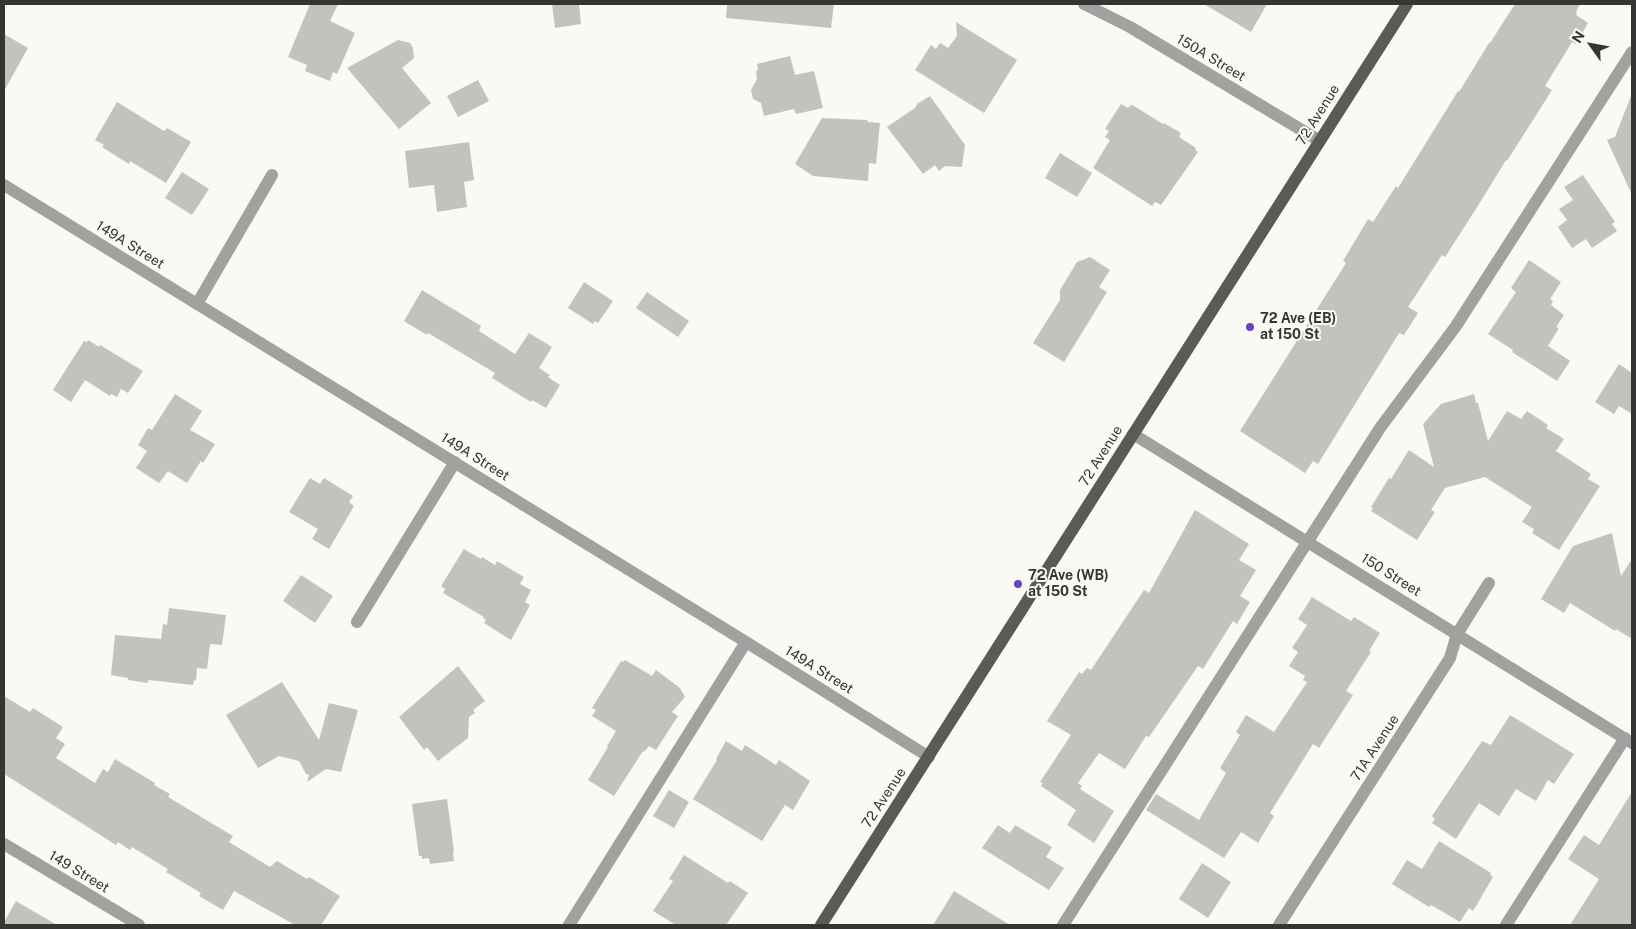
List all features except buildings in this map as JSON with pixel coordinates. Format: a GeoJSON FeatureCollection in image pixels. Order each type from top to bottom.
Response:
{"type":"FeatureCollection","features":[{"type":"Feature","properties":{"kind":"main road","name":"72 Avenue"},"geometry":{"type":"LineString","coordinates":[[821,925],[1407,4]]}},
{"type":"Feature","properties":{"kind":"street","name":"150A Street"},"geometry":{"type":"LineString","coordinates":[[1084,4],[1130,26],[1320,141]]}},
{"type":"Feature","properties":{"kind":"street"},"geometry":{"type":"LineString","coordinates":[[1063,925],[1380,428],[1456,326],[1632,52]]}},
{"type":"Feature","properties":{"kind":"street"},"geometry":{"type":"LineString","coordinates":[[196,304],[272,175]]}},
{"type":"Feature","properties":{"kind":"street","name":"149A Street"},"geometry":{"type":"LineString","coordinates":[[4,186],[746,642],[928,757]]}},
{"type":"Feature","properties":{"kind":"street","name":"150 Street"},"geometry":{"type":"LineString","coordinates":[[1134,434],[1628,740]]}},
{"type":"Feature","properties":{"kind":"street"},"geometry":{"type":"LineString","coordinates":[[357,622],[454,462]]}},
{"type":"Feature","properties":{"kind":"street","name":"71A Avenue"},"geometry":{"type":"LineString","coordinates":[[1279,925],[1450,658],[1457,634],[1489,583]]}},
{"type":"Feature","properties":{"kind":"street"},"geometry":{"type":"LineString","coordinates":[[569,925],[746,642]]}},
{"type":"Feature","properties":{"kind":"street"},"geometry":{"type":"LineString","coordinates":[[1506,925],[1628,740]]}},
{"type":"Feature","properties":{"kind":"street","name":"149 Street"},"geometry":{"type":"LineString","coordinates":[[4,844],[139,925]]}},
{"type":"Feature","properties":{"kind":"place","name":"72 Ave (EB) at 150 St"},"geometry":{"type":"Point","coordinates":[1250,327]}},
{"type":"Feature","properties":{"kind":"place","name":"72 Ave (WB) at 150 St"},"geometry":{"type":"Point","coordinates":[1018,584]}}]}
